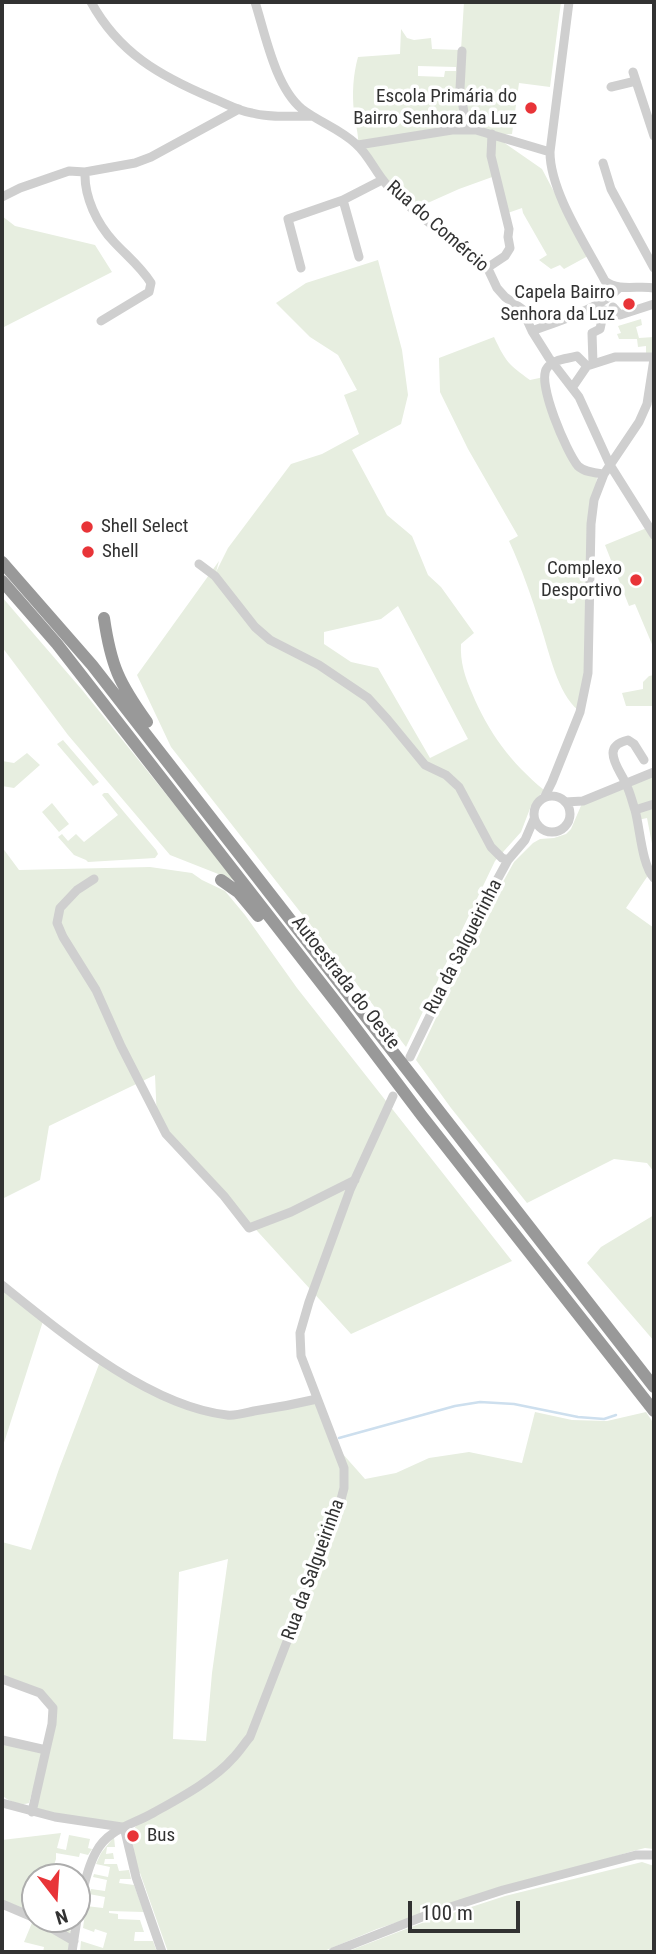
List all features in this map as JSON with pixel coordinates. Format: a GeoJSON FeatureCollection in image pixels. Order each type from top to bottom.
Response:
{"type":"FeatureCollection","features":[{"type":"Feature","properties":{"kind":"highway","name":"Autoestrada do Oeste"},"geometry":{"type":"LineString","coordinates":[[2,562],[86,656],[654,1387]]}},
{"type":"Feature","properties":{"kind":"highway","name":"Autoestrada do Oeste"},"geometry":{"type":"LineString","coordinates":[[2,581],[57,643],[422,1116],[654,1411]]}},
{"type":"Feature","properties":{"kind":"highway"},"geometry":{"type":"LineString","coordinates":[[104,618],[116,671],[129,697],[164,745],[175,770]]}},
{"type":"Feature","properties":{"kind":"highway"},"geometry":{"type":"LineString","coordinates":[[221,880],[239,892],[308,978],[342,1010]]}},
{"type":"Feature","properties":{"kind":"street"},"geometry":{"type":"LineString","coordinates":[[91,2],[110,31],[151,69],[185,87],[252,114],[314,116]]}},
{"type":"Feature","properties":{"kind":"street","name":"Rua do Comércio"},"geometry":{"type":"LineString","coordinates":[[255,2],[283,84],[300,107],[358,145],[382,180],[406,205],[480,260],[497,288],[522,309],[532,331],[586,410],[610,465],[654,535]]}},
{"type":"Feature","properties":{"kind":"street"},"geometry":{"type":"LineString","coordinates":[[569,2],[550,152],[551,173],[559,195],[605,281],[616,291]]}},
{"type":"Feature","properties":{"kind":"street"},"geometry":{"type":"LineString","coordinates":[[462,51],[460,89],[467,130]]}},
{"type":"Feature","properties":{"kind":"street"},"geometry":{"type":"LineString","coordinates":[[611,87],[634,76],[652,122],[654,136]]}},
{"type":"Feature","properties":{"kind":"street"},"geometry":{"type":"LineString","coordinates":[[2,197],[69,171],[85,172],[135,163],[239,109]]}},
{"type":"Feature","properties":{"kind":"street"},"geometry":{"type":"LineString","coordinates":[[358,145],[436,132],[476,130],[550,152]]}},
{"type":"Feature","properties":{"kind":"street"},"geometry":{"type":"LineString","coordinates":[[487,268],[505,256],[510,248],[509,229],[491,156],[492,134]]}},
{"type":"Feature","properties":{"kind":"street"},"geometry":{"type":"LineString","coordinates":[[603,163],[611,189],[654,268]]}},
{"type":"Feature","properties":{"kind":"street"},"geometry":{"type":"LineString","coordinates":[[85,172],[85,185],[98,218],[112,240],[144,271],[151,283],[149,292],[101,321]]}},
{"type":"Feature","properties":{"kind":"street"},"geometry":{"type":"LineString","coordinates":[[301,268],[288,219],[343,200],[382,180]]}},
{"type":"Feature","properties":{"kind":"street"},"geometry":{"type":"LineString","coordinates":[[343,200],[359,257]]}},
{"type":"Feature","properties":{"kind":"street"},"geometry":{"type":"LineString","coordinates":[[532,331],[578,314],[616,291],[644,286],[654,288]]}},
{"type":"Feature","properties":{"kind":"street"},"geometry":{"type":"LineString","coordinates":[[590,365],[592,333],[600,329],[616,291]]}},
{"type":"Feature","properties":{"kind":"street"},"geometry":{"type":"LineString","coordinates":[[594,304],[620,315],[654,303]]}},
{"type":"Feature","properties":{"kind":"street"},"geometry":{"type":"LineString","coordinates":[[590,365],[577,356],[554,362],[544,373],[545,386],[555,418],[579,467],[604,474]]}},
{"type":"Feature","properties":{"kind":"street"},"geometry":{"type":"LineString","coordinates":[[572,388],[590,365],[615,357],[654,358],[647,404],[639,422],[604,474],[594,500],[591,524],[588,673],[580,712],[552,782],[544,798],[535,807],[534,819],[544,830],[555,832],[564,827],[583,801]]}},
{"type":"Feature","properties":{"kind":"street"},"geometry":{"type":"LineString","coordinates":[[199,564],[215,576],[254,627],[270,640],[319,665],[368,698],[425,765],[446,775],[459,787],[491,847],[508,860]]}},
{"type":"Feature","properties":{"kind":"street"},"geometry":{"type":"LineString","coordinates":[[644,760],[634,744],[628,740],[619,742],[614,749],[613,757],[626,783],[635,810],[647,866],[654,878]]}},
{"type":"Feature","properties":{"kind":"street"},"geometry":{"type":"LineString","coordinates":[[544,798],[551,796],[583,801],[654,772]]}},
{"type":"Feature","properties":{"kind":"street"},"geometry":{"type":"LineString","coordinates":[[552,782],[569,807],[570,818]]}},
{"type":"Feature","properties":{"kind":"street"},"geometry":{"type":"LineString","coordinates":[[635,810],[654,804]]}},
{"type":"Feature","properties":{"kind":"street","name":"Rua da Salgueirinha"},"geometry":{"type":"LineString","coordinates":[[525,841],[534,819]]}},
{"type":"Feature","properties":{"kind":"street","name":"Rua da Salgueirinha"},"geometry":{"type":"LineString","coordinates":[[410,1057],[508,860],[525,841],[544,830]]}},
{"type":"Feature","properties":{"kind":"street"},"geometry":{"type":"LineString","coordinates":[[94,879],[77,890],[60,908],[57,923],[62,937],[96,990],[166,1134],[224,1196],[249,1228],[291,1212],[355,1180]]}},
{"type":"Feature","properties":{"kind":"street","name":"Rua da Salgueirinha"},"geometry":{"type":"LineString","coordinates":[[72,1952],[92,1860],[110,1834],[143,1819],[202,1784],[232,1760],[250,1737],[334,1520],[344,1488],[344,1468],[301,1356],[300,1333],[355,1180],[393,1096]]}},
{"type":"Feature","properties":{"kind":"street"},"geometry":{"type":"LineString","coordinates":[[2,1285],[99,1358],[141,1384],[172,1399],[229,1415],[317,1399]]}},
{"type":"Feature","properties":{"kind":"street"},"geometry":{"type":"LineString","coordinates":[[2,1679],[40,1693],[53,1708],[52,1724],[32,1812]]}},
{"type":"Feature","properties":{"kind":"street"},"geometry":{"type":"LineString","coordinates":[[2,1740],[46,1750]]}},
{"type":"Feature","properties":{"kind":"street"},"geometry":{"type":"LineString","coordinates":[[2,1803],[32,1812],[124,1827],[136,1877],[162,1952]]}},
{"type":"Feature","properties":{"kind":"street"},"geometry":{"type":"LineString","coordinates":[[333,1952],[432,1913],[503,1890],[636,1855],[654,1855]]}},
{"type":"Feature","properties":{"kind":"street"},"geometry":{"type":"LineString","coordinates":[[2,1904],[21,1912]]}},
{"type":"Feature","properties":{"kind":"street"},"geometry":{"type":"LineString","coordinates":[[60,1933],[74,1941]]}},
{"type":"Feature","properties":{"kind":"shaded area"},"geometry":{"type":"Polygon","coordinates":[[[464,2],[561,2],[550,87],[519,83],[512,134],[493,135],[542,169],[588,256],[564,269],[560,265],[551,269],[539,260],[547,255],[522,208],[505,214],[495,176],[412,210],[358,145],[353,91],[358,57],[400,54],[401,29],[407,38],[431,38],[432,49],[461,50],[464,2]],[[418,66],[418,76],[444,77],[445,71],[456,71],[456,67],[418,66]]]}},
{"type":"Feature","properties":{"kind":"shaded area"},"geometry":{"type":"Polygon","coordinates":[[[2,216],[15,226],[95,245],[112,272],[2,328],[2,216]]]}},
{"type":"Feature","properties":{"kind":"shaded area"},"geometry":{"type":"Polygon","coordinates":[[[378,260],[402,350],[408,395],[401,424],[352,450],[387,515],[412,536],[428,575],[441,587],[474,633],[461,644],[461,657],[467,681],[485,721],[511,758],[544,790],[531,806],[521,832],[495,861],[406,1047],[171,747],[137,675],[219,561],[216,572],[228,548],[291,464],[322,454],[359,434],[344,395],[357,390],[338,355],[310,337],[276,303],[306,283],[378,260]],[[398,606],[381,619],[324,632],[324,644],[351,662],[378,668],[430,758],[468,739],[398,606]]]}},
{"type":"Feature","properties":{"kind":"shaded area"},"geometry":{"type":"Polygon","coordinates":[[[641,319],[642,325],[636,327],[639,338],[654,337],[654,353],[646,353],[646,346],[638,347],[637,339],[619,339],[617,334],[621,333],[618,326],[641,319]]]}},
{"type":"Feature","properties":{"kind":"shaded area"},"geometry":{"type":"Polygon","coordinates":[[[494,337],[508,362],[517,370],[530,380],[544,377],[545,386],[579,467],[597,476],[585,672],[578,710],[560,683],[509,541],[518,536],[468,449],[440,392],[439,358],[494,337]]]}},
{"type":"Feature","properties":{"kind":"shaded area","name":"Complexo Desportivo"},"geometry":{"type":"Polygon","coordinates":[[[654,525],[654,649],[635,604],[629,606],[605,545],[654,525]]]}},
{"type":"Feature","properties":{"kind":"shaded area"},"geometry":{"type":"Polygon","coordinates":[[[2,597],[83,691],[236,881],[170,855],[68,735],[2,647],[2,597]]]}},
{"type":"Feature","properties":{"kind":"shaded area"},"geometry":{"type":"Polygon","coordinates":[[[654,675],[654,706],[626,706],[622,693],[643,689],[643,682],[654,675]]]}},
{"type":"Feature","properties":{"kind":"shaded area"},"geometry":{"type":"Polygon","coordinates":[[[63,740],[99,782],[93,786],[57,744],[63,740]]]}},
{"type":"Feature","properties":{"kind":"shaded area"},"geometry":{"type":"Polygon","coordinates":[[[27,753],[40,765],[14,788],[2,786],[2,761],[14,763],[27,753]]]}},
{"type":"Feature","properties":{"kind":"shaded area"},"geometry":{"type":"Polygon","coordinates":[[[654,772],[654,854],[647,818],[638,820],[649,870],[654,870],[654,878],[649,874],[626,908],[654,928],[654,1172],[647,1163],[614,1159],[527,1203],[416,1060],[488,909],[514,862],[540,839],[566,834],[571,829],[583,801],[654,772]]]}},
{"type":"Feature","properties":{"kind":"shaded area"},"geometry":{"type":"Polygon","coordinates":[[[108,793],[156,850],[158,854],[155,858],[88,862],[74,855],[58,837],[62,834],[68,841],[76,834],[84,842],[118,815],[102,795],[108,793]]]}},
{"type":"Feature","properties":{"kind":"shaded area"},"geometry":{"type":"Polygon","coordinates":[[[52,803],[69,824],[59,832],[42,812],[52,803]]]}},
{"type":"Feature","properties":{"kind":"shaded area"},"geometry":{"type":"Polygon","coordinates":[[[2,847],[19,870],[150,867],[192,873],[225,891],[297,988],[512,1261],[351,1334],[157,1121],[155,1075],[49,1126],[40,1180],[2,1199],[2,847]]]}},
{"type":"Feature","properties":{"kind":"shaded area"},"geometry":{"type":"Polygon","coordinates":[[[654,1215],[654,1341],[587,1263],[601,1247],[654,1215]]]}},
{"type":"Feature","properties":{"kind":"shaded area"},"geometry":{"type":"Polygon","coordinates":[[[2,1285],[44,1318],[2,1449],[2,1285]]]}},
{"type":"Feature","properties":{"kind":"shaded area"},"geometry":{"type":"Polygon","coordinates":[[[101,1359],[177,1401],[229,1415],[317,1399],[334,1444],[365,1479],[396,1473],[429,1458],[469,1452],[522,1463],[535,1412],[572,1420],[607,1421],[646,1412],[654,1424],[654,1849],[633,1851],[419,1915],[322,1952],[168,1952],[138,1873],[132,1840],[133,1830],[141,1820],[124,1825],[33,1811],[53,1708],[40,1693],[2,1679],[2,1542],[31,1550],[101,1359]],[[228,1559],[179,1572],[173,1739],[206,1741],[212,1673],[228,1559]]]}},
{"type":"Feature","properties":{"kind":"shaded area"},"geometry":{"type":"Polygon","coordinates":[[[2,1742],[44,1751],[29,1803],[14,1802],[2,1795],[2,1742]]]}},
{"type":"Feature","properties":{"kind":"shaded area"},"geometry":{"type":"Polygon","coordinates":[[[61,1833],[57,1848],[66,1850],[69,1835],[90,1839],[88,1848],[92,1849],[88,1855],[80,1853],[79,1857],[56,1853],[55,1863],[21,1863],[21,1914],[2,1909],[2,1840],[61,1833]]]}},
{"type":"Feature","properties":{"kind":"shaded area"},"geometry":{"type":"Polygon","coordinates":[[[114,1837],[115,1847],[107,1847],[106,1854],[113,1853],[114,1859],[105,1859],[104,1864],[117,1864],[119,1871],[129,1870],[131,1879],[120,1879],[119,1883],[134,1885],[144,1912],[109,1913],[118,1914],[118,1919],[140,1920],[144,1932],[135,1932],[134,1941],[153,1941],[157,1952],[80,1952],[81,1941],[103,1948],[107,1933],[95,1929],[94,1932],[91,1931],[91,1907],[103,1908],[105,1897],[91,1894],[91,1889],[105,1891],[107,1880],[93,1877],[94,1874],[108,1877],[110,1867],[96,1864],[101,1853],[114,1837]]]}},
{"type":"Feature","properties":{"kind":"shaded area"},"geometry":{"type":"Polygon","coordinates":[[[642,1862],[654,1866],[654,1952],[346,1952],[419,1924],[505,1896],[642,1862]]]}},
{"type":"Feature","properties":{"kind":"shaded area"},"geometry":{"type":"Polygon","coordinates":[[[28,1933],[71,1933],[68,1952],[43,1952],[44,1947],[24,1942],[28,1933]]]}},
{"type":"Feature","properties":{"kind":"waterway"},"geometry":{"type":"LineString","coordinates":[[339,1438],[455,1406],[480,1402],[514,1404],[578,1417],[604,1419],[616,1415]]}},
{"type":"Feature","properties":{"kind":"place","name":"Escola Primária do Bairro Senhora da Luz"},"geometry":{"type":"Point","coordinates":[531,108]}},
{"type":"Feature","properties":{"kind":"place","name":"Capela Bairro Senhora da Luz"},"geometry":{"type":"Point","coordinates":[629,304]}},
{"type":"Feature","properties":{"kind":"place","name":"Shell Select"},"geometry":{"type":"Point","coordinates":[87,527]}},
{"type":"Feature","properties":{"kind":"place","name":"Shell"},"geometry":{"type":"Point","coordinates":[88,552]}},
{"type":"Feature","properties":{"kind":"place","name":"Complexo Desportivo"},"geometry":{"type":"Point","coordinates":[636,580]}},
{"type":"Feature","properties":{"kind":"place","name":"Bus"},"geometry":{"type":"Point","coordinates":[133,1836]}}]}
